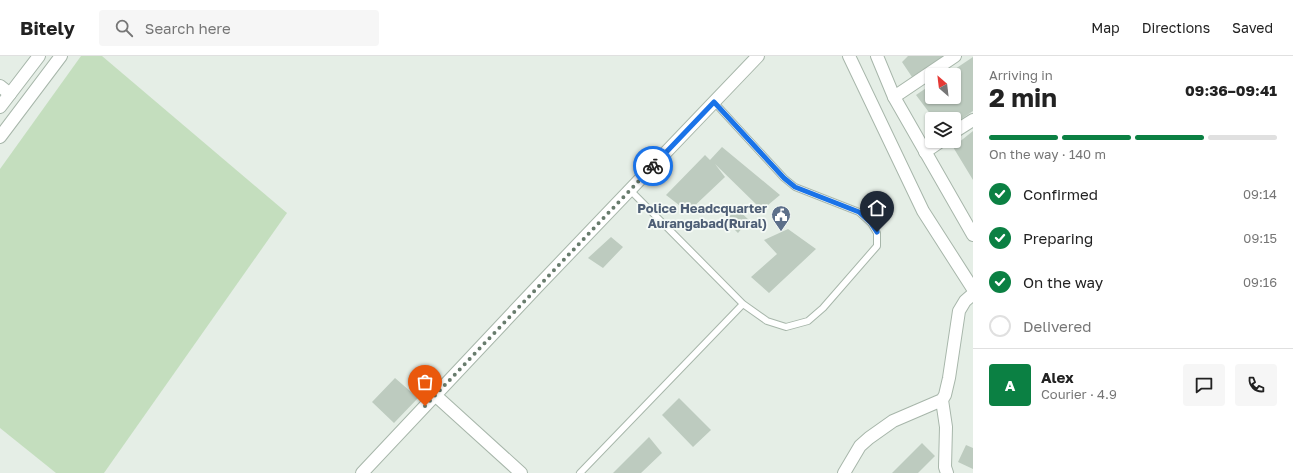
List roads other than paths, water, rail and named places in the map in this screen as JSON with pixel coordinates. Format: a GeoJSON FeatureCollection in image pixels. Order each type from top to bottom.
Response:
{"type":"FeatureCollection","features":[{"type":"Feature","properties":{"kind":"street"},"geometry":{"type":"LineString","coordinates":[[0,107],[39,56]]}},
{"type":"Feature","properties":{"kind":"street"},"geometry":{"type":"LineString","coordinates":[[0,137],[61,56]]}},
{"type":"Feature","properties":{"kind":"street"},"geometry":{"type":"LineString","coordinates":[[362,473],[758,56]]}},
{"type":"Feature","properties":{"kind":"street"},"geometry":{"type":"LineString","coordinates":[[849,56],[923,211],[973,289]]}},
{"type":"Feature","properties":{"kind":"street"},"geometry":{"type":"LineString","coordinates":[[877,56],[894,98],[973,235]]}},
{"type":"Feature","properties":{"kind":"street"},"geometry":{"type":"LineString","coordinates":[[894,98],[955,56]]}},
{"type":"Feature","properties":{"kind":"street"},"geometry":{"type":"LineString","coordinates":[[0,86],[10,94]]}},
{"type":"Feature","properties":{"kind":"street"},"geometry":{"type":"LineString","coordinates":[[961,128],[973,120]]}},
{"type":"Feature","properties":{"kind":"street"},"geometry":{"type":"LineString","coordinates":[[925,152],[931,148]]}},
{"type":"Feature","properties":{"kind":"street"},"geometry":{"type":"LineString","coordinates":[[844,473],[860,446],[869,438],[893,421],[942,400],[945,395],[949,378],[959,312],[965,301],[973,294]]}},
{"type":"Feature","properties":{"kind":"street"},"geometry":{"type":"LineString","coordinates":[[435,395],[521,473]]}},
{"type":"Feature","properties":{"kind":"street"},"geometry":{"type":"LineString","coordinates":[[942,400],[946,427],[943,471]]}},
{"type":"Feature","properties":{"kind":"lane"},"geometry":{"type":"LineString","coordinates":[[630,190],[743,304],[767,321],[786,327],[808,321],[823,308],[877,246],[877,232],[871,223],[859,212],[795,187],[784,178],[714,102]]}},
{"type":"Feature","properties":{"kind":"lane"},"geometry":{"type":"LineString","coordinates":[[580,473],[743,304]]}},
{"type":"Feature","properties":{"kind":"place","name":"Police Headcquarter Aurangabad(Rural)"},"geometry":{"type":"Point","coordinates":[781,232]}}]}
